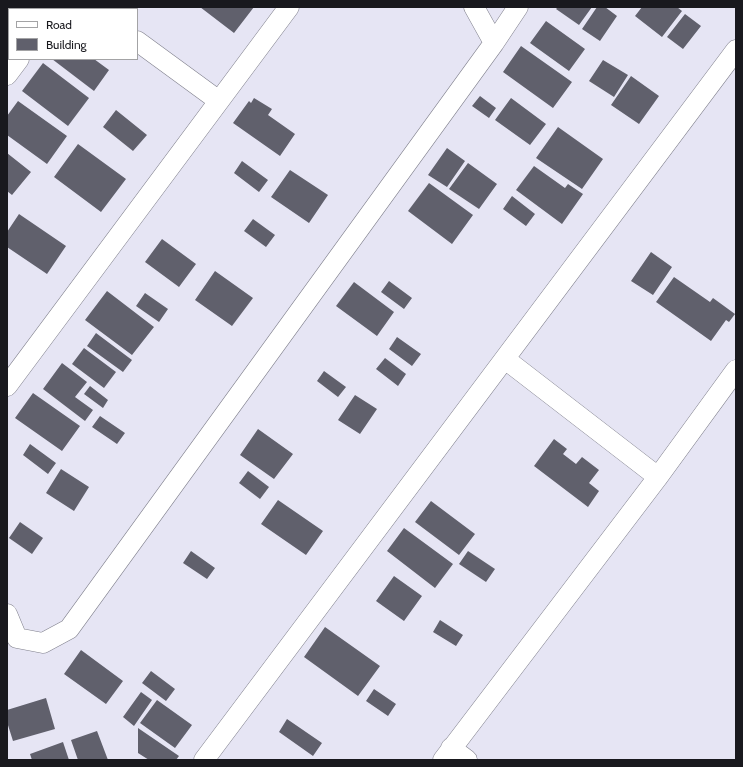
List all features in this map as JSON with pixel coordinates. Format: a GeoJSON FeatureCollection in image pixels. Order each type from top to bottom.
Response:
{"type":"FeatureCollection","features":[{"type":"Feature","properties":{"kind":"street"},"geometry":{"type":"LineString","coordinates":[[7,386],[289,7]]}},
{"type":"Feature","properties":{"kind":"street"},"geometry":{"type":"LineString","coordinates":[[474,7],[494,42]]}},
{"type":"Feature","properties":{"kind":"street"},"geometry":{"type":"LineString","coordinates":[[7,614],[17,638],[43,643],[69,629],[518,7]]}},
{"type":"Feature","properties":{"kind":"street"},"geometry":{"type":"LineString","coordinates":[[138,42],[220,101]]}},
{"type":"Feature","properties":{"kind":"street"},"geometry":{"type":"LineString","coordinates":[[204,760],[736,50]]}},
{"type":"Feature","properties":{"kind":"street"},"geometry":{"type":"LineString","coordinates":[[7,75],[18,60]]}},
{"type":"Feature","properties":{"kind":"street"},"geometry":{"type":"LineString","coordinates":[[505,359],[658,477]]}},
{"type":"Feature","properties":{"kind":"street"},"geometry":{"type":"LineString","coordinates":[[467,760],[447,754],[658,477],[736,370]]}},
{"type":"Feature","properties":{"kind":"building"},"geometry":{"type":"Polygon","coordinates":[[[7,7],[18,7],[8,8],[7,23],[7,7]]]}},
{"type":"Feature","properties":{"kind":"building"},"geometry":{"type":"Polygon","coordinates":[[[200,7],[254,7],[234,33],[200,7]]]}},
{"type":"Feature","properties":{"kind":"building"},"geometry":{"type":"Polygon","coordinates":[[[558,7],[592,7],[579,25],[556,9],[558,7]]]}},
{"type":"Feature","properties":{"kind":"building"},"geometry":{"type":"Polygon","coordinates":[[[597,7],[605,7],[617,16],[600,41],[582,29],[597,7]]]}},
{"type":"Feature","properties":{"kind":"building"},"geometry":{"type":"Polygon","coordinates":[[[642,7],[677,7],[682,11],[662,37],[635,16],[642,7]]]}},
{"type":"Feature","properties":{"kind":"building"},"geometry":{"type":"Polygon","coordinates":[[[685,14],[701,26],[683,49],[667,37],[685,14]]]}},
{"type":"Feature","properties":{"kind":"building"},"geometry":{"type":"Polygon","coordinates":[[[546,21],[585,49],[569,71],[530,43],[546,21]]]}},
{"type":"Feature","properties":{"kind":"building"},"geometry":{"type":"Polygon","coordinates":[[[521,46],[572,82],[553,108],[503,72],[521,46]]]}},
{"type":"Feature","properties":{"kind":"building"},"geometry":{"type":"Polygon","coordinates":[[[53,60],[95,60],[109,70],[94,91],[53,60]]]}},
{"type":"Feature","properties":{"kind":"building"},"geometry":{"type":"Polygon","coordinates":[[[603,60],[628,75],[614,97],[589,81],[603,60]]]}},
{"type":"Feature","properties":{"kind":"building"},"geometry":{"type":"Polygon","coordinates":[[[43,63],[89,98],[68,126],[22,91],[43,63]]]}},
{"type":"Feature","properties":{"kind":"building"},"geometry":{"type":"Polygon","coordinates":[[[631,76],[659,96],[639,124],[611,105],[631,76]]]}},
{"type":"Feature","properties":{"kind":"building"},"geometry":{"type":"Polygon","coordinates":[[[480,96],[496,108],[489,118],[472,106],[480,96]]]}},
{"type":"Feature","properties":{"kind":"building"},"geometry":{"type":"Polygon","coordinates":[[[254,98],[272,109],[268,115],[295,134],[280,156],[233,123],[249,101],[251,103],[254,98]]]}},
{"type":"Feature","properties":{"kind":"building"},"geometry":{"type":"Polygon","coordinates":[[[511,98],[546,124],[530,145],[495,120],[511,98]]]}},
{"type":"Feature","properties":{"kind":"building"},"geometry":{"type":"Polygon","coordinates":[[[18,101],[67,136],[47,164],[7,135],[7,116],[18,101]]]}},
{"type":"Feature","properties":{"kind":"building"},"geometry":{"type":"Polygon","coordinates":[[[116,110],[147,135],[133,151],[103,127],[116,110]]]}},
{"type":"Feature","properties":{"kind":"building"},"geometry":{"type":"Polygon","coordinates":[[[558,127],[603,159],[582,189],[536,158],[558,127]]]}},
{"type":"Feature","properties":{"kind":"building"},"geometry":{"type":"Polygon","coordinates":[[[78,144],[126,179],[101,212],[54,177],[78,144]]]}},
{"type":"Feature","properties":{"kind":"building"},"geometry":{"type":"Polygon","coordinates":[[[447,148],[465,161],[447,187],[428,175],[447,148]]]}},
{"type":"Feature","properties":{"kind":"building"},"geometry":{"type":"Polygon","coordinates":[[[7,153],[31,172],[12,195],[7,191],[7,153]]]}},
{"type":"Feature","properties":{"kind":"building"},"geometry":{"type":"Polygon","coordinates":[[[242,161],[268,180],[259,192],[234,173],[242,161]]]}},
{"type":"Feature","properties":{"kind":"building"},"geometry":{"type":"Polygon","coordinates":[[[468,163],[497,184],[479,209],[449,189],[468,163]]]}},
{"type":"Feature","properties":{"kind":"building"},"geometry":{"type":"Polygon","coordinates":[[[534,166],[565,188],[568,184],[583,194],[562,224],[516,190],[534,166]]]}},
{"type":"Feature","properties":{"kind":"building"},"geometry":{"type":"Polygon","coordinates":[[[290,170],[328,195],[309,223],[271,197],[290,170]]]}},
{"type":"Feature","properties":{"kind":"building"},"geometry":{"type":"Polygon","coordinates":[[[429,183],[473,215],[452,244],[408,211],[429,183]]]}},
{"type":"Feature","properties":{"kind":"building"},"geometry":{"type":"Polygon","coordinates":[[[512,196],[535,214],[526,226],[503,209],[512,196]]]}},
{"type":"Feature","properties":{"kind":"building"},"geometry":{"type":"Polygon","coordinates":[[[19,214],[66,246],[47,274],[7,247],[7,232],[19,214]]]}},
{"type":"Feature","properties":{"kind":"building"},"geometry":{"type":"Polygon","coordinates":[[[253,219],[275,235],[266,247],[244,231],[253,219]]]}},
{"type":"Feature","properties":{"kind":"building"},"geometry":{"type":"Polygon","coordinates":[[[162,239],[196,264],[179,287],[145,262],[162,239]]]}},
{"type":"Feature","properties":{"kind":"building"},"geometry":{"type":"Polygon","coordinates":[[[651,252],[672,267],[653,295],[631,281],[651,252]]]}},
{"type":"Feature","properties":{"kind":"building"},"geometry":{"type":"Polygon","coordinates":[[[215,271],[253,298],[232,326],[195,300],[215,271]]]}},
{"type":"Feature","properties":{"kind":"building"},"geometry":{"type":"Polygon","coordinates":[[[674,277],[710,302],[713,298],[735,314],[729,322],[726,320],[711,341],[656,302],[674,277]]]}},
{"type":"Feature","properties":{"kind":"building"},"geometry":{"type":"Polygon","coordinates":[[[389,281],[412,298],[404,309],[381,292],[389,281]]]}},
{"type":"Feature","properties":{"kind":"building"},"geometry":{"type":"Polygon","coordinates":[[[354,282],[394,312],[377,336],[336,306],[354,282]]]}},
{"type":"Feature","properties":{"kind":"building"},"geometry":{"type":"Polygon","coordinates":[[[107,291],[154,327],[132,355],[85,320],[107,291]]]}},
{"type":"Feature","properties":{"kind":"building"},"geometry":{"type":"Polygon","coordinates":[[[145,293],[168,309],[159,322],[136,306],[145,293]]]}},
{"type":"Feature","properties":{"kind":"building"},"geometry":{"type":"Polygon","coordinates":[[[96,333],[132,360],[123,372],[87,346],[96,333]]]}},
{"type":"Feature","properties":{"kind":"building"},"geometry":{"type":"Polygon","coordinates":[[[397,337],[421,354],[412,366],[389,349],[397,337]]]}},
{"type":"Feature","properties":{"kind":"building"},"geometry":{"type":"Polygon","coordinates":[[[84,348],[116,372],[104,388],[72,364],[84,348]]]}},
{"type":"Feature","properties":{"kind":"building"},"geometry":{"type":"Polygon","coordinates":[[[385,358],[406,374],[398,386],[376,369],[385,358]]]}},
{"type":"Feature","properties":{"kind":"building"},"geometry":{"type":"Polygon","coordinates":[[[62,363],[87,382],[75,397],[93,410],[85,421],[43,389],[62,363]]]}},
{"type":"Feature","properties":{"kind":"building"},"geometry":{"type":"Polygon","coordinates":[[[324,371],[346,387],[338,397],[317,381],[324,371]]]}},
{"type":"Feature","properties":{"kind":"building"},"geometry":{"type":"Polygon","coordinates":[[[90,386],[108,400],[103,408],[84,394],[90,386]]]}},
{"type":"Feature","properties":{"kind":"building"},"geometry":{"type":"Polygon","coordinates":[[[33,393],[80,426],[62,451],[15,418],[33,393]]]}},
{"type":"Feature","properties":{"kind":"building"},"geometry":{"type":"Polygon","coordinates":[[[355,395],[377,409],[360,434],[338,420],[355,395]]]}},
{"type":"Feature","properties":{"kind":"building"},"geometry":{"type":"Polygon","coordinates":[[[100,416],[125,433],[117,444],[92,427],[100,416]]]}},
{"type":"Feature","properties":{"kind":"building"},"geometry":{"type":"Polygon","coordinates":[[[258,429],[293,454],[274,479],[240,455],[258,429]]]}},
{"type":"Feature","properties":{"kind":"building"},"geometry":{"type":"Polygon","coordinates":[[[554,439],[567,449],[563,454],[576,464],[582,457],[599,470],[589,483],[599,491],[588,507],[534,466],[554,439]]]}},
{"type":"Feature","properties":{"kind":"building"},"geometry":{"type":"Polygon","coordinates":[[[30,444],[56,463],[48,474],[23,455],[30,444]]]}},
{"type":"Feature","properties":{"kind":"building"},"geometry":{"type":"Polygon","coordinates":[[[61,469],[89,487],[74,511],[46,493],[61,469]]]}},
{"type":"Feature","properties":{"kind":"building"},"geometry":{"type":"Polygon","coordinates":[[[248,471],[269,487],[260,499],[239,483],[248,471]]]}},
{"type":"Feature","properties":{"kind":"building"},"geometry":{"type":"Polygon","coordinates":[[[278,500],[323,531],[306,555],[261,524],[278,500]]]}},
{"type":"Feature","properties":{"kind":"building"},"geometry":{"type":"Polygon","coordinates":[[[431,501],[475,534],[459,555],[415,522],[431,501]]]}},
{"type":"Feature","properties":{"kind":"building"},"geometry":{"type":"Polygon","coordinates":[[[20,522],[43,538],[32,554],[9,538],[20,522]]]}},
{"type":"Feature","properties":{"kind":"building"},"geometry":{"type":"Polygon","coordinates":[[[404,528],[453,564],[435,588],[387,551],[404,528]]]}},
{"type":"Feature","properties":{"kind":"building"},"geometry":{"type":"Polygon","coordinates":[[[191,551],[215,568],[207,579],[183,563],[191,551]]]}},
{"type":"Feature","properties":{"kind":"building"},"geometry":{"type":"Polygon","coordinates":[[[468,551],[495,569],[486,582],[459,564],[468,551]]]}},
{"type":"Feature","properties":{"kind":"building"},"geometry":{"type":"Polygon","coordinates":[[[394,576],[422,596],[404,621],[376,601],[394,576]]]}},
{"type":"Feature","properties":{"kind":"building"},"geometry":{"type":"Polygon","coordinates":[[[440,620],[463,635],[456,646],[433,632],[440,620]]]}},
{"type":"Feature","properties":{"kind":"building"},"geometry":{"type":"Polygon","coordinates":[[[325,627],[380,666],[358,696],[304,657],[325,627]]]}},
{"type":"Feature","properties":{"kind":"building"},"geometry":{"type":"Polygon","coordinates":[[[81,650],[123,681],[106,704],[64,674],[81,650]]]}},
{"type":"Feature","properties":{"kind":"building"},"geometry":{"type":"Polygon","coordinates":[[[151,671],[175,689],[166,701],[142,683],[151,671]]]}},
{"type":"Feature","properties":{"kind":"building"},"geometry":{"type":"Polygon","coordinates":[[[374,689],[396,704],[388,716],[366,701],[374,689]]]}},
{"type":"Feature","properties":{"kind":"building"},"geometry":{"type":"Polygon","coordinates":[[[141,692],[152,700],[134,726],[123,717],[141,692]]]}},
{"type":"Feature","properties":{"kind":"building"},"geometry":{"type":"Polygon","coordinates":[[[46,698],[55,729],[13,741],[7,722],[7,710],[46,698]]]}},
{"type":"Feature","properties":{"kind":"building"},"geometry":{"type":"Polygon","coordinates":[[[157,700],[192,725],[175,748],[140,723],[157,700]]]}},
{"type":"Feature","properties":{"kind":"building"},"geometry":{"type":"Polygon","coordinates":[[[287,719],[322,743],[313,756],[279,732],[287,719]]]}},
{"type":"Feature","properties":{"kind":"building"},"geometry":{"type":"Polygon","coordinates":[[[138,728],[179,756],[176,760],[149,760],[138,753],[138,728]]]}},
{"type":"Feature","properties":{"kind":"building"},"geometry":{"type":"Polygon","coordinates":[[[97,731],[108,760],[78,760],[71,740],[97,731]]]}},
{"type":"Feature","properties":{"kind":"building"},"geometry":{"type":"Polygon","coordinates":[[[63,742],[69,760],[32,760],[30,754],[63,742]]]}}]}
